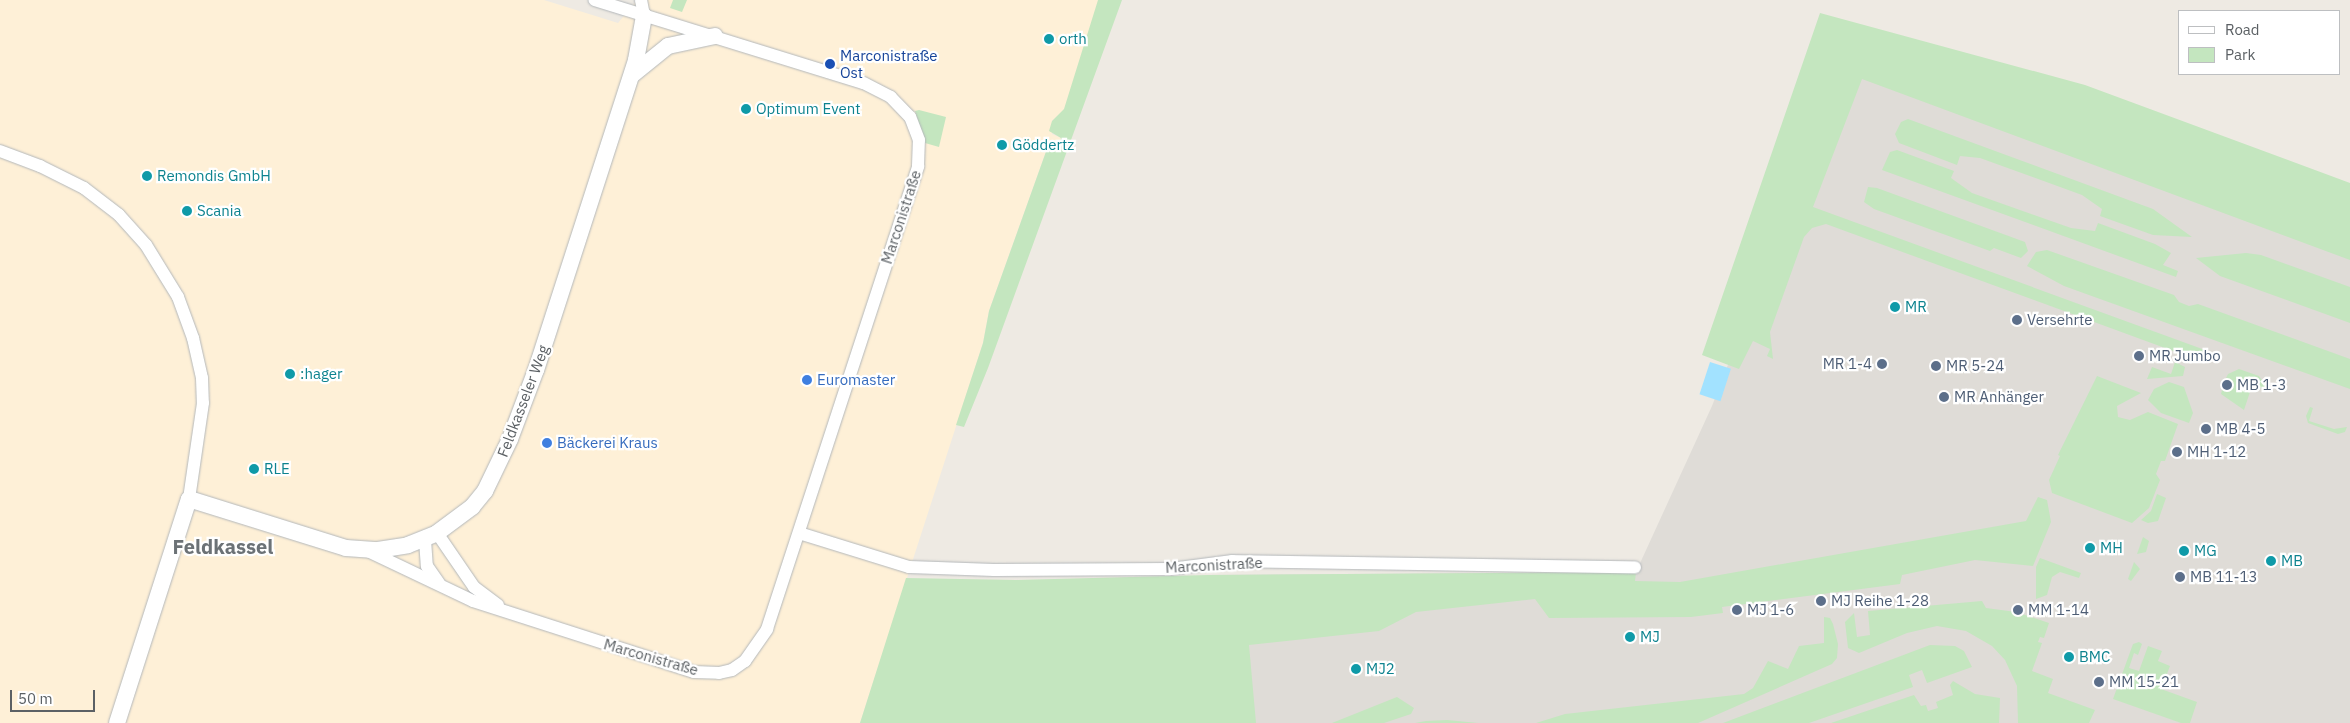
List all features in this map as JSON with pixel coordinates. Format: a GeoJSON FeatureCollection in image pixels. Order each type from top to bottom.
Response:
{"type":"FeatureCollection","features":[{"type":"Feature","properties":{"kind":"street","name":"Marconistraße"},"geometry":{"type":"LineString","coordinates":[[365,549],[508,613],[694,672],[719,673],[732,670],[746,661],[767,629],[918,166],[919,140],[910,117],[892,97],[863,83],[595,0]]}},
{"type":"Feature","properties":{"kind":"street","name":"Feldkasseler Weg"},"geometry":{"type":"LineString","coordinates":[[189,499],[318,541],[346,548],[365,549],[402,546],[431,536],[472,507],[485,491],[510,439],[536,370],[631,77],[644,16],[641,0]]}},
{"type":"Feature","properties":{"kind":"street"},"geometry":{"type":"LineString","coordinates":[[631,77],[668,46],[714,36]]}},
{"type":"Feature","properties":{"kind":"street"},"geometry":{"type":"LineString","coordinates":[[0,151],[84,188],[119,215],[146,244],[178,297],[193,338],[202,378],[203,403],[189,499],[117,723]]}},
{"type":"Feature","properties":{"kind":"street","name":"Marconistraße"},"geometry":{"type":"LineString","coordinates":[[799,533],[910,567],[994,570],[1171,569],[1232,561],[1635,567]]}},
{"type":"Feature","properties":{"kind":"street","name":"Marconistraße"},"geometry":{"type":"LineString","coordinates":[[431,536],[474,587],[508,613]]}},
{"type":"Feature","properties":{"kind":"street"},"geometry":{"type":"LineString","coordinates":[[431,536],[427,566],[440,584]]}},
{"type":"Feature","properties":{"kind":"shaded area","name":"Feldkassel"},"geometry":{"type":"Polygon","coordinates":[[[0,0],[544,0],[618,23],[637,0],[1102,0],[1064,110],[1052,121],[1052,134],[1061,138],[1058,148],[1048,146],[989,311],[983,343],[860,723],[0,723],[0,0]]]}},
{"type":"Feature","properties":{"kind":"shaded area"},"geometry":{"type":"Polygon","coordinates":[[[1849,52],[2350,234],[2350,723],[1162,723],[1208,575],[1636,572],[1712,406],[1849,52]]]}},
{"type":"Feature","properties":{"kind":"green space"},"geometry":{"type":"Polygon","coordinates":[[[673,0],[687,0],[682,12],[670,8],[673,0]]]}},
{"type":"Feature","properties":{"kind":"green space"},"geometry":{"type":"Polygon","coordinates":[[[1098,0],[1122,0],[988,368],[964,427],[956,425],[983,343],[989,311],[1048,146],[1058,148],[1061,138],[1049,131],[1052,121],[1064,109],[1098,0]]]}},
{"type":"Feature","properties":{"kind":"green space"},"geometry":{"type":"Polygon","coordinates":[[[1820,13],[2085,85],[2350,183],[2350,260],[1862,79],[1813,207],[2216,354],[2214,360],[2195,359],[1826,224],[1812,228],[1804,237],[1770,332],[1773,359],[1767,356],[1770,349],[1753,341],[1739,369],[1702,355],[1820,13]]]}},
{"type":"Feature","properties":{"kind":"green space"},"geometry":{"type":"Polygon","coordinates":[[[919,110],[946,117],[939,147],[925,143],[915,111],[919,110]]]}},
{"type":"Feature","properties":{"kind":"green space"},"geometry":{"type":"Polygon","coordinates":[[[1908,119],[2153,209],[2192,237],[2153,235],[2100,216],[2102,209],[2082,195],[1980,158],[1960,156],[1957,165],[1899,143],[1895,134],[1901,122],[1908,119]]]}},
{"type":"Feature","properties":{"kind":"green space"},"geometry":{"type":"Polygon","coordinates":[[[1897,150],[1954,171],[1951,178],[1972,193],[2071,228],[2095,231],[2098,223],[2155,244],[2171,253],[2163,265],[2178,271],[2176,277],[1882,170],[1890,152],[1897,150]]]}},
{"type":"Feature","properties":{"kind":"green space"},"geometry":{"type":"Polygon","coordinates":[[[1868,187],[1877,188],[2025,242],[2028,251],[2021,258],[1994,248],[1990,251],[1874,209],[1864,202],[1868,187]]]}},
{"type":"Feature","properties":{"kind":"green space"},"geometry":{"type":"Polygon","coordinates":[[[2047,250],[2174,295],[2179,302],[2189,306],[2198,304],[2350,359],[2350,389],[2064,286],[2027,266],[2036,252],[2047,250]]]}},
{"type":"Feature","properties":{"kind":"green space"},"geometry":{"type":"Polygon","coordinates":[[[2246,253],[2261,255],[2350,287],[2350,323],[2220,276],[2196,258],[2246,253]]]}},
{"type":"Feature","properties":{"kind":"green space"},"geometry":{"type":"Polygon","coordinates":[[[2175,362],[2185,367],[2183,376],[2147,379],[2152,367],[2171,374],[2175,362]]]}},
{"type":"Feature","properties":{"kind":"green space"},"geometry":{"type":"Polygon","coordinates":[[[2239,369],[2259,376],[2268,389],[2252,386],[2244,410],[2221,394],[2222,390],[2229,392],[2233,381],[2226,378],[2228,374],[2239,369]]]}},
{"type":"Feature","properties":{"kind":"green space"},"geometry":{"type":"Polygon","coordinates":[[[2097,376],[2141,393],[2117,406],[2118,417],[2130,420],[2148,412],[2178,424],[2165,461],[2161,461],[2156,474],[2160,480],[2149,508],[2132,523],[2052,493],[2049,480],[2060,456],[2058,455],[2097,376]]]}},
{"type":"Feature","properties":{"kind":"green space"},"geometry":{"type":"Polygon","coordinates":[[[2169,382],[2184,387],[2193,413],[2189,423],[2161,413],[2148,400],[2154,389],[2169,382]]]}},
{"type":"Feature","properties":{"kind":"green space"},"geometry":{"type":"Polygon","coordinates":[[[2310,407],[2313,408],[2309,421],[2334,429],[2347,427],[2345,432],[2338,434],[2308,423],[2306,416],[2310,407]]]}},
{"type":"Feature","properties":{"kind":"green space"},"geometry":{"type":"Polygon","coordinates":[[[2157,494],[2166,498],[2158,521],[2148,523],[2141,520],[2151,511],[2157,494]]]}},
{"type":"Feature","properties":{"kind":"green space"},"geometry":{"type":"Polygon","coordinates":[[[2038,497],[2047,500],[2051,522],[2033,566],[1975,560],[1902,575],[1900,584],[1722,607],[1723,613],[1691,617],[1549,618],[1535,599],[1416,612],[1379,631],[1249,645],[1256,723],[860,723],[906,578],[1016,580],[1208,575],[1636,572],[1635,581],[1680,582],[2026,521],[2038,497]]]}},
{"type":"Feature","properties":{"kind":"green space"},"geometry":{"type":"Polygon","coordinates":[[[2143,537],[2149,541],[2146,552],[2137,554],[2143,537]]]}},
{"type":"Feature","properties":{"kind":"green space"},"geometry":{"type":"Polygon","coordinates":[[[2040,558],[2081,573],[2079,578],[2060,572],[2052,577],[2047,595],[2036,599],[2036,567],[2040,558]]]}},
{"type":"Feature","properties":{"kind":"green space"},"geometry":{"type":"Polygon","coordinates":[[[2134,562],[2140,569],[2131,581],[2128,579],[2134,562]]]}},
{"type":"Feature","properties":{"kind":"green space"},"geometry":{"type":"Polygon","coordinates":[[[1982,601],[1986,608],[2016,612],[2049,623],[2044,638],[2040,637],[2038,642],[2042,643],[2032,671],[2053,679],[2048,693],[2095,710],[2089,723],[2018,723],[2017,686],[2005,660],[1992,646],[1966,631],[1937,626],[1907,633],[1859,653],[1848,648],[1845,622],[1854,613],[1857,637],[1870,635],[1868,611],[1982,601]]]}},
{"type":"Feature","properties":{"kind":"green space"},"geometry":{"type":"Polygon","coordinates":[[[1824,617],[1830,618],[1838,644],[1837,658],[1832,664],[1698,723],[1536,723],[1565,714],[1744,694],[1753,688],[1768,661],[1788,669],[1799,646],[1824,643],[1824,617]]]}},
{"type":"Feature","properties":{"kind":"green space"},"geometry":{"type":"Polygon","coordinates":[[[2139,642],[2142,644],[2138,655],[2134,653],[2129,668],[2139,671],[2148,646],[2162,651],[2158,661],[2170,666],[2161,689],[2197,702],[2190,723],[2181,723],[2113,699],[2133,644],[2139,642]]]}},
{"type":"Feature","properties":{"kind":"green space"},"geometry":{"type":"Polygon","coordinates":[[[1930,645],[1955,646],[1964,651],[1972,667],[1927,683],[1922,670],[1909,675],[1913,687],[1809,723],[1723,723],[1930,645]]]}},
{"type":"Feature","properties":{"kind":"green space"},"geometry":{"type":"Polygon","coordinates":[[[1953,681],[1975,694],[2000,698],[1999,723],[1831,723],[1914,695],[1921,706],[1926,705],[1928,711],[1938,708],[1936,702],[1953,695],[1950,685],[1953,681]]]}},
{"type":"Feature","properties":{"kind":"green space"},"geometry":{"type":"Polygon","coordinates":[[[1397,697],[1414,708],[1411,714],[1384,723],[1332,723],[1397,697]]]}},
{"type":"Feature","properties":{"kind":"green space"},"geometry":{"type":"Polygon","coordinates":[[[1447,720],[1478,723],[1415,723],[1426,721],[1447,720]]]}},
{"type":"Feature","properties":{"kind":"water"},"geometry":{"type":"Polygon","coordinates":[[[1710,362],[1731,369],[1720,401],[1699,394],[1710,362]]]}},
{"type":"Feature","properties":{"kind":"place","name":"orth"},"geometry":{"type":"Point","coordinates":[1049,39]}},
{"type":"Feature","properties":{"kind":"place","name":"Marconistraße Ost"},"geometry":{"type":"Point","coordinates":[830,64]}},
{"type":"Feature","properties":{"kind":"place","name":"Optimum Event"},"geometry":{"type":"Point","coordinates":[746,109]}},
{"type":"Feature","properties":{"kind":"place","name":"Göddertz"},"geometry":{"type":"Point","coordinates":[1002,145]}},
{"type":"Feature","properties":{"kind":"place","name":"Remondis GmbH"},"geometry":{"type":"Point","coordinates":[147,176]}},
{"type":"Feature","properties":{"kind":"place","name":"Scania"},"geometry":{"type":"Point","coordinates":[187,211]}},
{"type":"Feature","properties":{"kind":"place","name":"MR"},"geometry":{"type":"Point","coordinates":[1895,307]}},
{"type":"Feature","properties":{"kind":"place","name":"Versehrte"},"geometry":{"type":"Point","coordinates":[2017,320]}},
{"type":"Feature","properties":{"kind":"place","name":"MR Jumbo"},"geometry":{"type":"Point","coordinates":[2139,356]}},
{"type":"Feature","properties":{"kind":"place","name":"MR 1-4"},"geometry":{"type":"Point","coordinates":[1882,364]}},
{"type":"Feature","properties":{"kind":"place","name":"MR 5-24"},"geometry":{"type":"Point","coordinates":[1936,366]}},
{"type":"Feature","properties":{"kind":"place","name":":hager"},"geometry":{"type":"Point","coordinates":[290,374]}},
{"type":"Feature","properties":{"kind":"place","name":"Euromaster"},"geometry":{"type":"Point","coordinates":[807,380]}},
{"type":"Feature","properties":{"kind":"place","name":"MB 1-3"},"geometry":{"type":"Point","coordinates":[2227,385]}},
{"type":"Feature","properties":{"kind":"place","name":"MR Anhänger"},"geometry":{"type":"Point","coordinates":[1944,397]}},
{"type":"Feature","properties":{"kind":"place","name":"MB 4-5"},"geometry":{"type":"Point","coordinates":[2206,429]}},
{"type":"Feature","properties":{"kind":"place","name":"Bäckerei Kraus"},"geometry":{"type":"Point","coordinates":[547,443]}},
{"type":"Feature","properties":{"kind":"place","name":"MH 1-12"},"geometry":{"type":"Point","coordinates":[2177,452]}},
{"type":"Feature","properties":{"kind":"place","name":"RLE"},"geometry":{"type":"Point","coordinates":[254,469]}},
{"type":"Feature","properties":{"kind":"place","name":"MH"},"geometry":{"type":"Point","coordinates":[2090,548]}},
{"type":"Feature","properties":{"kind":"place","name":"MG"},"geometry":{"type":"Point","coordinates":[2184,551]}},
{"type":"Feature","properties":{"kind":"place","name":"MB"},"geometry":{"type":"Point","coordinates":[2271,561]}},
{"type":"Feature","properties":{"kind":"place","name":"MB 11-13"},"geometry":{"type":"Point","coordinates":[2180,577]}},
{"type":"Feature","properties":{"kind":"place","name":"MJ Reihe 1-28"},"geometry":{"type":"Point","coordinates":[1821,601]}},
{"type":"Feature","properties":{"kind":"place","name":"MJ 1-6"},"geometry":{"type":"Point","coordinates":[1737,610]}},
{"type":"Feature","properties":{"kind":"place","name":"MM 1-14"},"geometry":{"type":"Point","coordinates":[2018,610]}},
{"type":"Feature","properties":{"kind":"place","name":"MJ"},"geometry":{"type":"Point","coordinates":[1630,637]}},
{"type":"Feature","properties":{"kind":"place","name":"BMC"},"geometry":{"type":"Point","coordinates":[2069,657]}},
{"type":"Feature","properties":{"kind":"place","name":"MJ2"},"geometry":{"type":"Point","coordinates":[1356,669]}},
{"type":"Feature","properties":{"kind":"place","name":"MM 15-21"},"geometry":{"type":"Point","coordinates":[2099,682]}},
{"type":"Feature","properties":{"kind":"district","name":"Feldkassel"},"geometry":{"type":"Point","coordinates":[223,546]}}]}
